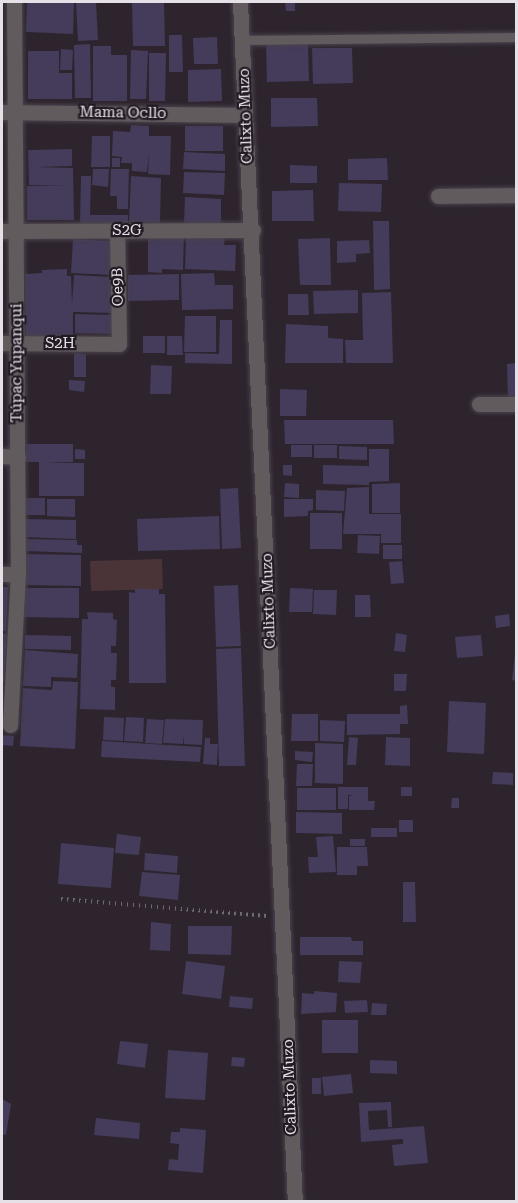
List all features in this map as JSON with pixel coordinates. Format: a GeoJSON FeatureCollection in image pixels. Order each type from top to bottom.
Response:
{"type":"FeatureCollection","features":[{"type":"Feature","properties":{"kind":"street","name":"Túpac Yupanqui"},"geometry":{"type":"LineString","coordinates":[[10,725],[18,574],[18,457],[9,343],[8,112],[14,2]]}},
{"type":"Feature","properties":{"kind":"street","name":"Calixto Muzo"},"geometry":{"type":"LineString","coordinates":[[240,2],[244,40],[244,115],[253,230],[295,1202]]}},
{"type":"Feature","properties":{"kind":"street","name":"Mama Ocllo"},"geometry":{"type":"LineString","coordinates":[[8,112],[244,115]]}},
{"type":"Feature","properties":{"kind":"street"},"geometry":{"type":"LineString","coordinates":[[438,196],[516,195]]}},
{"type":"Feature","properties":{"kind":"street","name":"S2G"},"geometry":{"type":"LineString","coordinates":[[9,231],[253,230]]}},
{"type":"Feature","properties":{"kind":"street","name":"Oe9B"},"geometry":{"type":"LineString","coordinates":[[117,231],[119,344]]}},
{"type":"Feature","properties":{"kind":"street","name":"S2H"},"geometry":{"type":"LineString","coordinates":[[9,343],[119,344]]}},
{"type":"Feature","properties":{"kind":"street"},"geometry":{"type":"LineString","coordinates":[[479,404],[516,404]]}},
{"type":"Feature","properties":{"kind":"street"},"geometry":{"type":"LineString","coordinates":[[2,456],[18,457]]}},
{"type":"Feature","properties":{"kind":"street"},"geometry":{"type":"LineString","coordinates":[[2,574],[18,574]]}},
{"type":"Feature","properties":{"kind":"lane"},"geometry":{"type":"LineString","coordinates":[[244,40],[516,37]]}},
{"type":"Feature","properties":{"kind":"path"},"geometry":{"type":"LineString","coordinates":[[61,899],[282,918]]}},
{"type":"Feature","properties":{"kind":"shaded area"},"geometry":{"type":"Polygon","coordinates":[[[162,559],[163,589],[91,591],[90,561],[162,559]]]}},
{"type":"Feature","properties":{"kind":"building"},"geometry":{"type":"Polygon","coordinates":[[[27,2],[74,2],[73,34],[26,32],[27,2]]]}},
{"type":"Feature","properties":{"kind":"building"},"geometry":{"type":"Polygon","coordinates":[[[76,2],[96,2],[98,40],[78,41],[76,2]]]}},
{"type":"Feature","properties":{"kind":"building"},"geometry":{"type":"Polygon","coordinates":[[[132,2],[164,2],[165,46],[133,46],[132,2]]]}},
{"type":"Feature","properties":{"kind":"building"},"geometry":{"type":"Polygon","coordinates":[[[285,2],[295,2],[295,11],[286,11],[285,2]]]}},
{"type":"Feature","properties":{"kind":"building"},"geometry":{"type":"Polygon","coordinates":[[[169,35],[182,35],[183,72],[169,72],[169,35]]]}},
{"type":"Feature","properties":{"kind":"building"},"geometry":{"type":"Polygon","coordinates":[[[217,37],[218,64],[194,64],[193,38],[217,37]]]}},
{"type":"Feature","properties":{"kind":"building"},"geometry":{"type":"Polygon","coordinates":[[[308,43],[309,81],[267,82],[266,44],[308,43]]]}},
{"type":"Feature","properties":{"kind":"building"},"geometry":{"type":"Polygon","coordinates":[[[90,44],[91,98],[75,98],[74,45],[90,44]]]}},
{"type":"Feature","properties":{"kind":"building"},"geometry":{"type":"Polygon","coordinates":[[[93,46],[111,46],[111,55],[127,55],[127,101],[93,101],[93,46]]]}},
{"type":"Feature","properties":{"kind":"building"},"geometry":{"type":"Polygon","coordinates":[[[312,48],[352,48],[353,83],[313,84],[312,48]]]}},
{"type":"Feature","properties":{"kind":"building"},"geometry":{"type":"Polygon","coordinates":[[[61,49],[73,50],[72,70],[60,70],[61,49]]]}},
{"type":"Feature","properties":{"kind":"building"},"geometry":{"type":"Polygon","coordinates":[[[131,50],[148,51],[146,99],[130,99],[131,50]]]}},
{"type":"Feature","properties":{"kind":"building"},"geometry":{"type":"Polygon","coordinates":[[[28,51],[59,51],[59,73],[72,73],[72,99],[28,99],[28,51]]]}},
{"type":"Feature","properties":{"kind":"building"},"geometry":{"type":"Polygon","coordinates":[[[149,53],[166,53],[165,101],[149,101],[149,53]]]}},
{"type":"Feature","properties":{"kind":"building"},"geometry":{"type":"Polygon","coordinates":[[[221,69],[222,101],[188,102],[188,70],[221,69]]]}},
{"type":"Feature","properties":{"kind":"building"},"geometry":{"type":"Polygon","coordinates":[[[271,98],[317,98],[318,126],[271,127],[271,98]]]}},
{"type":"Feature","properties":{"kind":"building"},"geometry":{"type":"Polygon","coordinates":[[[131,125],[149,126],[149,136],[171,136],[170,175],[148,174],[149,153],[147,172],[132,171],[132,163],[121,163],[122,157],[112,156],[113,131],[130,132],[131,125]]]}},
{"type":"Feature","properties":{"kind":"building"},"geometry":{"type":"Polygon","coordinates":[[[185,126],[223,126],[223,151],[185,151],[185,126]]]}},
{"type":"Feature","properties":{"kind":"building"},"geometry":{"type":"Polygon","coordinates":[[[92,136],[110,136],[110,167],[91,167],[92,136]]]}},
{"type":"Feature","properties":{"kind":"building"},"geometry":{"type":"Polygon","coordinates":[[[72,149],[72,166],[36,167],[73,168],[74,220],[27,220],[27,186],[66,185],[29,185],[28,150],[72,149]]]}},
{"type":"Feature","properties":{"kind":"building"},"geometry":{"type":"Polygon","coordinates":[[[184,152],[225,154],[225,171],[183,169],[184,152]]]}},
{"type":"Feature","properties":{"kind":"building"},"geometry":{"type":"Polygon","coordinates":[[[112,158],[120,158],[120,167],[112,167],[112,158]]]}},
{"type":"Feature","properties":{"kind":"building"},"geometry":{"type":"Polygon","coordinates":[[[387,158],[388,180],[348,180],[348,159],[387,158]]]}},
{"type":"Feature","properties":{"kind":"building"},"geometry":{"type":"Polygon","coordinates":[[[290,165],[317,166],[317,183],[290,183],[290,165]]]}},
{"type":"Feature","properties":{"kind":"building"},"geometry":{"type":"Polygon","coordinates":[[[93,169],[109,169],[108,187],[92,185],[93,169]]]}},
{"type":"Feature","properties":{"kind":"building"},"geometry":{"type":"Polygon","coordinates":[[[111,169],[129,169],[128,209],[117,209],[117,196],[110,196],[111,169]]]}},
{"type":"Feature","properties":{"kind":"building"},"geometry":{"type":"Polygon","coordinates":[[[184,172],[225,173],[224,195],[183,193],[184,172]]]}},
{"type":"Feature","properties":{"kind":"building"},"geometry":{"type":"Polygon","coordinates":[[[81,176],[91,176],[90,215],[128,215],[128,224],[80,223],[81,176]]]}},
{"type":"Feature","properties":{"kind":"building"},"geometry":{"type":"Polygon","coordinates":[[[131,176],[161,178],[160,223],[129,222],[131,176]]]}},
{"type":"Feature","properties":{"kind":"building"},"geometry":{"type":"Polygon","coordinates":[[[339,183],[382,184],[381,212],[338,211],[339,183]]]}},
{"type":"Feature","properties":{"kind":"building"},"geometry":{"type":"Polygon","coordinates":[[[313,190],[314,221],[272,221],[272,191],[313,190]]]}},
{"type":"Feature","properties":{"kind":"building"},"geometry":{"type":"Polygon","coordinates":[[[185,197],[221,199],[221,225],[184,223],[185,197]]]}},
{"type":"Feature","properties":{"kind":"building"},"geometry":{"type":"Polygon","coordinates":[[[373,221],[389,221],[390,289],[374,290],[373,221]]]}},
{"type":"Feature","properties":{"kind":"building"},"geometry":{"type":"Polygon","coordinates":[[[184,235],[183,270],[162,269],[162,273],[148,272],[148,237],[184,235]]]}},
{"type":"Feature","properties":{"kind":"building"},"geometry":{"type":"Polygon","coordinates":[[[186,235],[225,236],[224,245],[236,245],[235,271],[185,269],[186,235]]]}},
{"type":"Feature","properties":{"kind":"building"},"geometry":{"type":"Polygon","coordinates":[[[330,238],[331,285],[300,285],[298,239],[330,238]]]}},
{"type":"Feature","properties":{"kind":"building"},"geometry":{"type":"Polygon","coordinates":[[[73,239],[112,241],[111,275],[71,273],[73,239]]]}},
{"type":"Feature","properties":{"kind":"building"},"geometry":{"type":"Polygon","coordinates":[[[369,240],[370,253],[356,254],[356,262],[337,263],[337,241],[369,240]]]}},
{"type":"Feature","properties":{"kind":"building"},"geometry":{"type":"Polygon","coordinates":[[[67,269],[67,276],[71,276],[72,304],[74,275],[112,277],[111,313],[73,312],[73,336],[26,336],[25,274],[42,273],[42,270],[67,269]]]}},
{"type":"Feature","properties":{"kind":"building"},"geometry":{"type":"Polygon","coordinates":[[[214,273],[215,285],[233,285],[233,309],[182,310],[181,274],[214,273]]]}},
{"type":"Feature","properties":{"kind":"building"},"geometry":{"type":"Polygon","coordinates":[[[179,274],[179,300],[128,301],[128,275],[179,274]]]}},
{"type":"Feature","properties":{"kind":"building"},"geometry":{"type":"Polygon","coordinates":[[[358,290],[358,313],[314,314],[313,291],[358,290]]]}},
{"type":"Feature","properties":{"kind":"building"},"geometry":{"type":"Polygon","coordinates":[[[391,292],[393,363],[346,363],[345,340],[363,340],[362,293],[391,292]]]}},
{"type":"Feature","properties":{"kind":"building"},"geometry":{"type":"Polygon","coordinates":[[[288,294],[308,294],[309,315],[288,315],[288,294]]]}},
{"type":"Feature","properties":{"kind":"building"},"geometry":{"type":"Polygon","coordinates":[[[75,314],[113,315],[113,334],[75,333],[75,314]]]}},
{"type":"Feature","properties":{"kind":"building"},"geometry":{"type":"Polygon","coordinates":[[[185,316],[216,316],[216,352],[184,352],[185,316]]]}},
{"type":"Feature","properties":{"kind":"building"},"geometry":{"type":"Polygon","coordinates":[[[220,320],[232,320],[232,364],[185,363],[185,353],[219,354],[220,320]]]}},
{"type":"Feature","properties":{"kind":"building"},"geometry":{"type":"Polygon","coordinates":[[[286,324],[328,326],[328,338],[343,339],[343,363],[285,363],[286,324]]]}},
{"type":"Feature","properties":{"kind":"building"},"geometry":{"type":"Polygon","coordinates":[[[143,336],[165,336],[165,353],[143,353],[143,336]]]}},
{"type":"Feature","properties":{"kind":"building"},"geometry":{"type":"Polygon","coordinates":[[[167,336],[182,336],[183,355],[167,355],[167,336]]]}},
{"type":"Feature","properties":{"kind":"building"},"geometry":{"type":"Polygon","coordinates":[[[74,353],[86,354],[86,377],[74,377],[74,353]]]}},
{"type":"Feature","properties":{"kind":"building"},"geometry":{"type":"Polygon","coordinates":[[[516,363],[516,400],[508,400],[507,364],[516,363]]]}},
{"type":"Feature","properties":{"kind":"building"},"geometry":{"type":"Polygon","coordinates":[[[151,365],[172,366],[171,394],[150,394],[151,365]]]}},
{"type":"Feature","properties":{"kind":"building"},"geometry":{"type":"Polygon","coordinates":[[[69,380],[85,381],[84,392],[69,390],[69,380]]]}},
{"type":"Feature","properties":{"kind":"building"},"geometry":{"type":"Polygon","coordinates":[[[280,389],[307,390],[306,416],[280,416],[280,389]]]}},
{"type":"Feature","properties":{"kind":"building"},"geometry":{"type":"Polygon","coordinates":[[[284,420],[393,420],[394,444],[285,444],[284,420]]]}},
{"type":"Feature","properties":{"kind":"building"},"geometry":{"type":"Polygon","coordinates":[[[26,444],[73,444],[73,462],[46,463],[84,463],[84,496],[39,496],[39,462],[26,462],[26,444]]]}},
{"type":"Feature","properties":{"kind":"building"},"geometry":{"type":"Polygon","coordinates":[[[291,445],[312,445],[312,457],[291,457],[291,445]]]}},
{"type":"Feature","properties":{"kind":"building"},"geometry":{"type":"Polygon","coordinates":[[[314,445],[337,445],[337,458],[314,458],[314,445]]]}},
{"type":"Feature","properties":{"kind":"building"},"geometry":{"type":"Polygon","coordinates":[[[339,446],[367,447],[367,460],[339,459],[339,446]]]}},
{"type":"Feature","properties":{"kind":"building"},"geometry":{"type":"Polygon","coordinates":[[[75,449],[85,450],[85,459],[75,459],[75,449]]]}},
{"type":"Feature","properties":{"kind":"building"},"geometry":{"type":"Polygon","coordinates":[[[369,449],[389,449],[389,481],[369,482],[369,485],[323,484],[323,465],[369,466],[369,449]]]}},
{"type":"Feature","properties":{"kind":"building"},"geometry":{"type":"Polygon","coordinates":[[[283,465],[292,465],[292,476],[283,475],[283,465]]]}},
{"type":"Feature","properties":{"kind":"building"},"geometry":{"type":"Polygon","coordinates":[[[285,483],[299,484],[299,498],[284,497],[285,483]]]}},
{"type":"Feature","properties":{"kind":"building"},"geometry":{"type":"Polygon","coordinates":[[[400,483],[400,513],[372,513],[372,484],[400,483]]]}},
{"type":"Feature","properties":{"kind":"building"},"geometry":{"type":"Polygon","coordinates":[[[369,487],[369,514],[401,514],[401,543],[381,543],[381,534],[343,534],[347,488],[369,487]]]}},
{"type":"Feature","properties":{"kind":"building"},"geometry":{"type":"Polygon","coordinates":[[[238,488],[241,548],[222,549],[220,489],[238,488]]]}},
{"type":"Feature","properties":{"kind":"building"},"geometry":{"type":"Polygon","coordinates":[[[316,490],[345,491],[344,511],[316,510],[316,490]]]}},
{"type":"Feature","properties":{"kind":"building"},"geometry":{"type":"Polygon","coordinates":[[[23,498],[45,498],[45,515],[23,515],[23,498]]]}},
{"type":"Feature","properties":{"kind":"building"},"geometry":{"type":"Polygon","coordinates":[[[47,499],[75,499],[75,517],[47,516],[47,499]]]}},
{"type":"Feature","properties":{"kind":"building"},"geometry":{"type":"Polygon","coordinates":[[[284,499],[313,499],[313,510],[308,511],[308,516],[284,517],[284,499]]]}},
{"type":"Feature","properties":{"kind":"building"},"geometry":{"type":"Polygon","coordinates":[[[310,513],[342,513],[342,549],[310,549],[310,513]]]}},
{"type":"Feature","properties":{"kind":"building"},"geometry":{"type":"Polygon","coordinates":[[[219,516],[220,549],[138,551],[137,519],[219,516]]]}},
{"type":"Feature","properties":{"kind":"building"},"geometry":{"type":"Polygon","coordinates":[[[23,519],[76,520],[76,539],[23,537],[23,519]]]}},
{"type":"Feature","properties":{"kind":"building"},"geometry":{"type":"Polygon","coordinates":[[[358,535],[380,536],[379,554],[357,553],[358,535]]]}},
{"type":"Feature","properties":{"kind":"building"},"geometry":{"type":"Polygon","coordinates":[[[24,539],[77,540],[77,545],[82,545],[82,553],[23,551],[24,539]]]}},
{"type":"Feature","properties":{"kind":"building"},"geometry":{"type":"Polygon","coordinates":[[[383,545],[402,545],[402,559],[383,559],[383,545]]]}},
{"type":"Feature","properties":{"kind":"building"},"geometry":{"type":"Polygon","coordinates":[[[23,554],[81,555],[81,586],[22,585],[23,554]]]}},
{"type":"Feature","properties":{"kind":"building"},"geometry":{"type":"Polygon","coordinates":[[[402,561],[404,583],[391,584],[389,562],[402,561]]]}},
{"type":"Feature","properties":{"kind":"building"},"geometry":{"type":"Polygon","coordinates":[[[238,585],[241,646],[216,647],[214,586],[238,585]]]}},
{"type":"Feature","properties":{"kind":"building"},"geometry":{"type":"Polygon","coordinates":[[[2,587],[8,587],[6,631],[2,631],[2,587]]]}},
{"type":"Feature","properties":{"kind":"building"},"geometry":{"type":"Polygon","coordinates":[[[22,588],[79,588],[79,618],[22,617],[22,588]]]}},
{"type":"Feature","properties":{"kind":"building"},"geometry":{"type":"Polygon","coordinates":[[[290,588],[313,589],[312,612],[289,612],[290,588]]]}},
{"type":"Feature","properties":{"kind":"building"},"geometry":{"type":"Polygon","coordinates":[[[135,589],[159,589],[159,594],[165,594],[166,683],[129,683],[129,592],[135,593],[135,589]]]}},
{"type":"Feature","properties":{"kind":"building"},"geometry":{"type":"Polygon","coordinates":[[[314,590],[337,590],[336,615],[313,614],[314,590]]]}},
{"type":"Feature","properties":{"kind":"building"},"geometry":{"type":"Polygon","coordinates":[[[355,595],[370,595],[371,617],[355,617],[355,595]]]}},
{"type":"Feature","properties":{"kind":"building"},"geometry":{"type":"Polygon","coordinates":[[[87,612],[113,613],[113,619],[117,620],[116,646],[111,646],[111,653],[117,653],[116,680],[111,680],[111,687],[115,687],[115,710],[80,709],[82,619],[88,619],[87,612]]]}},
{"type":"Feature","properties":{"kind":"building"},"geometry":{"type":"Polygon","coordinates":[[[509,614],[510,626],[496,628],[495,616],[509,614]]]}},
{"type":"Feature","properties":{"kind":"building"},"geometry":{"type":"Polygon","coordinates":[[[2,633],[7,634],[4,682],[2,681],[2,633]]]}},
{"type":"Feature","properties":{"kind":"building"},"geometry":{"type":"Polygon","coordinates":[[[396,633],[407,635],[405,652],[394,651],[396,633]]]}},
{"type":"Feature","properties":{"kind":"building"},"geometry":{"type":"Polygon","coordinates":[[[25,635],[71,636],[71,650],[25,649],[25,635]]]}},
{"type":"Feature","properties":{"kind":"building"},"geometry":{"type":"Polygon","coordinates":[[[481,635],[483,656],[457,658],[455,637],[481,635]]]}},
{"type":"Feature","properties":{"kind":"building"},"geometry":{"type":"Polygon","coordinates":[[[241,648],[245,766],[219,766],[216,649],[241,648]]]}},
{"type":"Feature","properties":{"kind":"building"},"geometry":{"type":"Polygon","coordinates":[[[25,650],[78,654],[77,678],[51,677],[51,687],[23,686],[25,650]]]}},
{"type":"Feature","properties":{"kind":"building"},"geometry":{"type":"Polygon","coordinates":[[[516,653],[516,681],[512,680],[516,653]]]}},
{"type":"Feature","properties":{"kind":"building"},"geometry":{"type":"Polygon","coordinates":[[[394,674],[407,674],[406,691],[394,691],[394,674]]]}},
{"type":"Feature","properties":{"kind":"building"},"geometry":{"type":"Polygon","coordinates":[[[53,681],[78,682],[75,749],[20,746],[23,688],[52,690],[53,681]]]}},
{"type":"Feature","properties":{"kind":"building"},"geometry":{"type":"Polygon","coordinates":[[[449,701],[486,703],[484,754],[447,752],[449,701]]]}},
{"type":"Feature","properties":{"kind":"building"},"geometry":{"type":"Polygon","coordinates":[[[407,705],[408,724],[400,724],[400,734],[347,735],[347,714],[400,714],[400,706],[407,705]]]}},
{"type":"Feature","properties":{"kind":"building"},"geometry":{"type":"Polygon","coordinates":[[[292,714],[318,714],[318,741],[291,741],[292,714]]]}},
{"type":"Feature","properties":{"kind":"building"},"geometry":{"type":"Polygon","coordinates":[[[104,717],[124,718],[123,741],[103,740],[104,717]]]}},
{"type":"Feature","properties":{"kind":"building"},"geometry":{"type":"Polygon","coordinates":[[[126,717],[144,718],[143,742],[124,741],[126,717]]]}},
{"type":"Feature","properties":{"kind":"building"},"geometry":{"type":"Polygon","coordinates":[[[147,719],[164,720],[162,744],[145,743],[147,719]]]}},
{"type":"Feature","properties":{"kind":"building"},"geometry":{"type":"Polygon","coordinates":[[[165,719],[203,720],[202,745],[184,744],[184,735],[183,744],[163,743],[165,719]]]}},
{"type":"Feature","properties":{"kind":"building"},"geometry":{"type":"Polygon","coordinates":[[[320,720],[345,721],[344,742],[320,741],[320,720]]]}},
{"type":"Feature","properties":{"kind":"building"},"geometry":{"type":"Polygon","coordinates":[[[2,735],[14,736],[13,746],[2,745],[2,735]]]}},
{"type":"Feature","properties":{"kind":"building"},"geometry":{"type":"Polygon","coordinates":[[[349,737],[358,738],[356,765],[347,765],[349,737]]]}},
{"type":"Feature","properties":{"kind":"building"},"geometry":{"type":"Polygon","coordinates":[[[386,737],[410,738],[410,766],[385,765],[386,737]]]}},
{"type":"Feature","properties":{"kind":"building"},"geometry":{"type":"Polygon","coordinates":[[[205,738],[210,738],[210,744],[218,744],[217,765],[203,764],[205,738]]]}},
{"type":"Feature","properties":{"kind":"building"},"geometry":{"type":"Polygon","coordinates":[[[102,741],[201,747],[200,762],[101,757],[102,741]]]}},
{"type":"Feature","properties":{"kind":"building"},"geometry":{"type":"Polygon","coordinates":[[[315,743],[343,744],[343,784],[315,783],[315,743]]]}},
{"type":"Feature","properties":{"kind":"building"},"geometry":{"type":"Polygon","coordinates":[[[295,751],[313,752],[312,762],[295,760],[295,751]]]}},
{"type":"Feature","properties":{"kind":"building"},"geometry":{"type":"Polygon","coordinates":[[[297,764],[313,764],[312,786],[296,786],[297,764]]]}},
{"type":"Feature","properties":{"kind":"building"},"geometry":{"type":"Polygon","coordinates":[[[493,772],[513,773],[513,785],[492,784],[493,772]]]}},
{"type":"Feature","properties":{"kind":"building"},"geometry":{"type":"Polygon","coordinates":[[[338,787],[368,787],[368,801],[375,801],[374,810],[349,810],[349,796],[353,795],[348,795],[348,809],[338,809],[338,787]]]}},
{"type":"Feature","properties":{"kind":"building"},"geometry":{"type":"Polygon","coordinates":[[[401,787],[412,787],[412,796],[401,796],[401,787]]]}},
{"type":"Feature","properties":{"kind":"building"},"geometry":{"type":"Polygon","coordinates":[[[297,788],[336,788],[336,810],[297,810],[297,788]]]}},
{"type":"Feature","properties":{"kind":"building"},"geometry":{"type":"Polygon","coordinates":[[[452,798],[459,798],[459,808],[451,808],[452,798]]]}},
{"type":"Feature","properties":{"kind":"building"},"geometry":{"type":"Polygon","coordinates":[[[296,812],[342,813],[342,834],[296,833],[296,812]]]}},
{"type":"Feature","properties":{"kind":"building"},"geometry":{"type":"Polygon","coordinates":[[[399,820],[413,820],[413,832],[399,832],[399,820]]]}},
{"type":"Feature","properties":{"kind":"building"},"geometry":{"type":"Polygon","coordinates":[[[371,828],[397,828],[397,837],[371,837],[371,828]]]}},
{"type":"Feature","properties":{"kind":"building"},"geometry":{"type":"Polygon","coordinates":[[[117,834],[141,837],[139,855],[115,853],[117,834]]]}},
{"type":"Feature","properties":{"kind":"building"},"geometry":{"type":"Polygon","coordinates":[[[333,836],[336,872],[309,873],[308,857],[318,857],[316,837],[333,836]]]}},
{"type":"Feature","properties":{"kind":"building"},"geometry":{"type":"Polygon","coordinates":[[[350,839],[365,839],[365,846],[350,846],[350,839]]]}},
{"type":"Feature","properties":{"kind":"building"},"geometry":{"type":"Polygon","coordinates":[[[61,843],[114,848],[111,888],[58,884],[61,843]]]}},
{"type":"Feature","properties":{"kind":"building"},"geometry":{"type":"Polygon","coordinates":[[[337,847],[367,847],[368,866],[357,866],[357,875],[337,875],[337,847]]]}},
{"type":"Feature","properties":{"kind":"building"},"geometry":{"type":"Polygon","coordinates":[[[145,853],[178,856],[177,873],[144,870],[145,853]]]}},
{"type":"Feature","properties":{"kind":"building"},"geometry":{"type":"Polygon","coordinates":[[[142,872],[180,875],[178,900],[139,896],[142,872]]]}},
{"type":"Feature","properties":{"kind":"building"},"geometry":{"type":"Polygon","coordinates":[[[403,882],[415,882],[416,922],[403,922],[403,882]]]}},
{"type":"Feature","properties":{"kind":"building"},"geometry":{"type":"Polygon","coordinates":[[[151,922],[171,924],[170,951],[150,950],[151,922]]]}},
{"type":"Feature","properties":{"kind":"building"},"geometry":{"type":"Polygon","coordinates":[[[188,926],[232,926],[231,955],[188,954],[188,926]]]}},
{"type":"Feature","properties":{"kind":"building"},"geometry":{"type":"Polygon","coordinates":[[[300,937],[351,937],[352,941],[363,941],[363,955],[300,955],[300,937]]]}},
{"type":"Feature","properties":{"kind":"building"},"geometry":{"type":"Polygon","coordinates":[[[186,961],[225,966],[221,999],[182,994],[186,961]]]}},
{"type":"Feature","properties":{"kind":"building"},"geometry":{"type":"Polygon","coordinates":[[[339,961],[362,962],[360,983],[338,982],[339,961]]]}},
{"type":"Feature","properties":{"kind":"building"},"geometry":{"type":"Polygon","coordinates":[[[314,991],[337,993],[336,1012],[301,1014],[302,993],[314,994],[314,991]]]}},
{"type":"Feature","properties":{"kind":"building"},"geometry":{"type":"Polygon","coordinates":[[[230,996],[253,998],[252,1009],[229,1007],[230,996]]]}},
{"type":"Feature","properties":{"kind":"building"},"geometry":{"type":"Polygon","coordinates":[[[367,1000],[368,1012],[345,1013],[344,1001],[367,1000]]]}},
{"type":"Feature","properties":{"kind":"building"},"geometry":{"type":"Polygon","coordinates":[[[372,1003],[387,1004],[386,1015],[371,1015],[372,1003]]]}},
{"type":"Feature","properties":{"kind":"building"},"geometry":{"type":"Polygon","coordinates":[[[322,1020],[358,1020],[358,1053],[322,1053],[322,1020]]]}},
{"type":"Feature","properties":{"kind":"building"},"geometry":{"type":"Polygon","coordinates":[[[120,1041],[148,1044],[145,1068],[117,1064],[120,1041]]]}},
{"type":"Feature","properties":{"kind":"building"},"geometry":{"type":"Polygon","coordinates":[[[168,1050],[208,1053],[205,1100],[165,1098],[168,1050]]]}},
{"type":"Feature","properties":{"kind":"building"},"geometry":{"type":"Polygon","coordinates":[[[232,1057],[245,1058],[244,1067],[231,1066],[232,1057]]]}},
{"type":"Feature","properties":{"kind":"building"},"geometry":{"type":"Polygon","coordinates":[[[370,1060],[397,1061],[397,1074],[370,1073],[370,1060]]]}},
{"type":"Feature","properties":{"kind":"building"},"geometry":{"type":"Polygon","coordinates":[[[351,1074],[353,1093],[324,1096],[322,1077],[351,1074]]]}},
{"type":"Feature","properties":{"kind":"building"},"geometry":{"type":"Polygon","coordinates":[[[312,1078],[321,1078],[321,1094],[312,1094],[312,1078]]]}},
{"type":"Feature","properties":{"kind":"building"},"geometry":{"type":"Polygon","coordinates":[[[2,1099],[11,1104],[6,1135],[2,1134],[2,1099]]]}},
{"type":"Feature","properties":{"kind":"building"},"geometry":{"type":"Polygon","coordinates":[[[391,1102],[392,1127],[388,1127],[387,1110],[368,1111],[369,1130],[424,1126],[428,1163],[394,1166],[392,1145],[403,1144],[403,1139],[361,1142],[359,1103],[391,1102]]]}},
{"type":"Feature","properties":{"kind":"building"},"geometry":{"type":"Polygon","coordinates":[[[96,1118],[140,1123],[139,1139],[94,1135],[96,1118]]]}},
{"type":"Feature","properties":{"kind":"building"},"geometry":{"type":"Polygon","coordinates":[[[180,1128],[206,1130],[203,1173],[168,1170],[169,1159],[178,1160],[179,1144],[170,1143],[171,1132],[180,1132],[180,1128]]]}}]}
